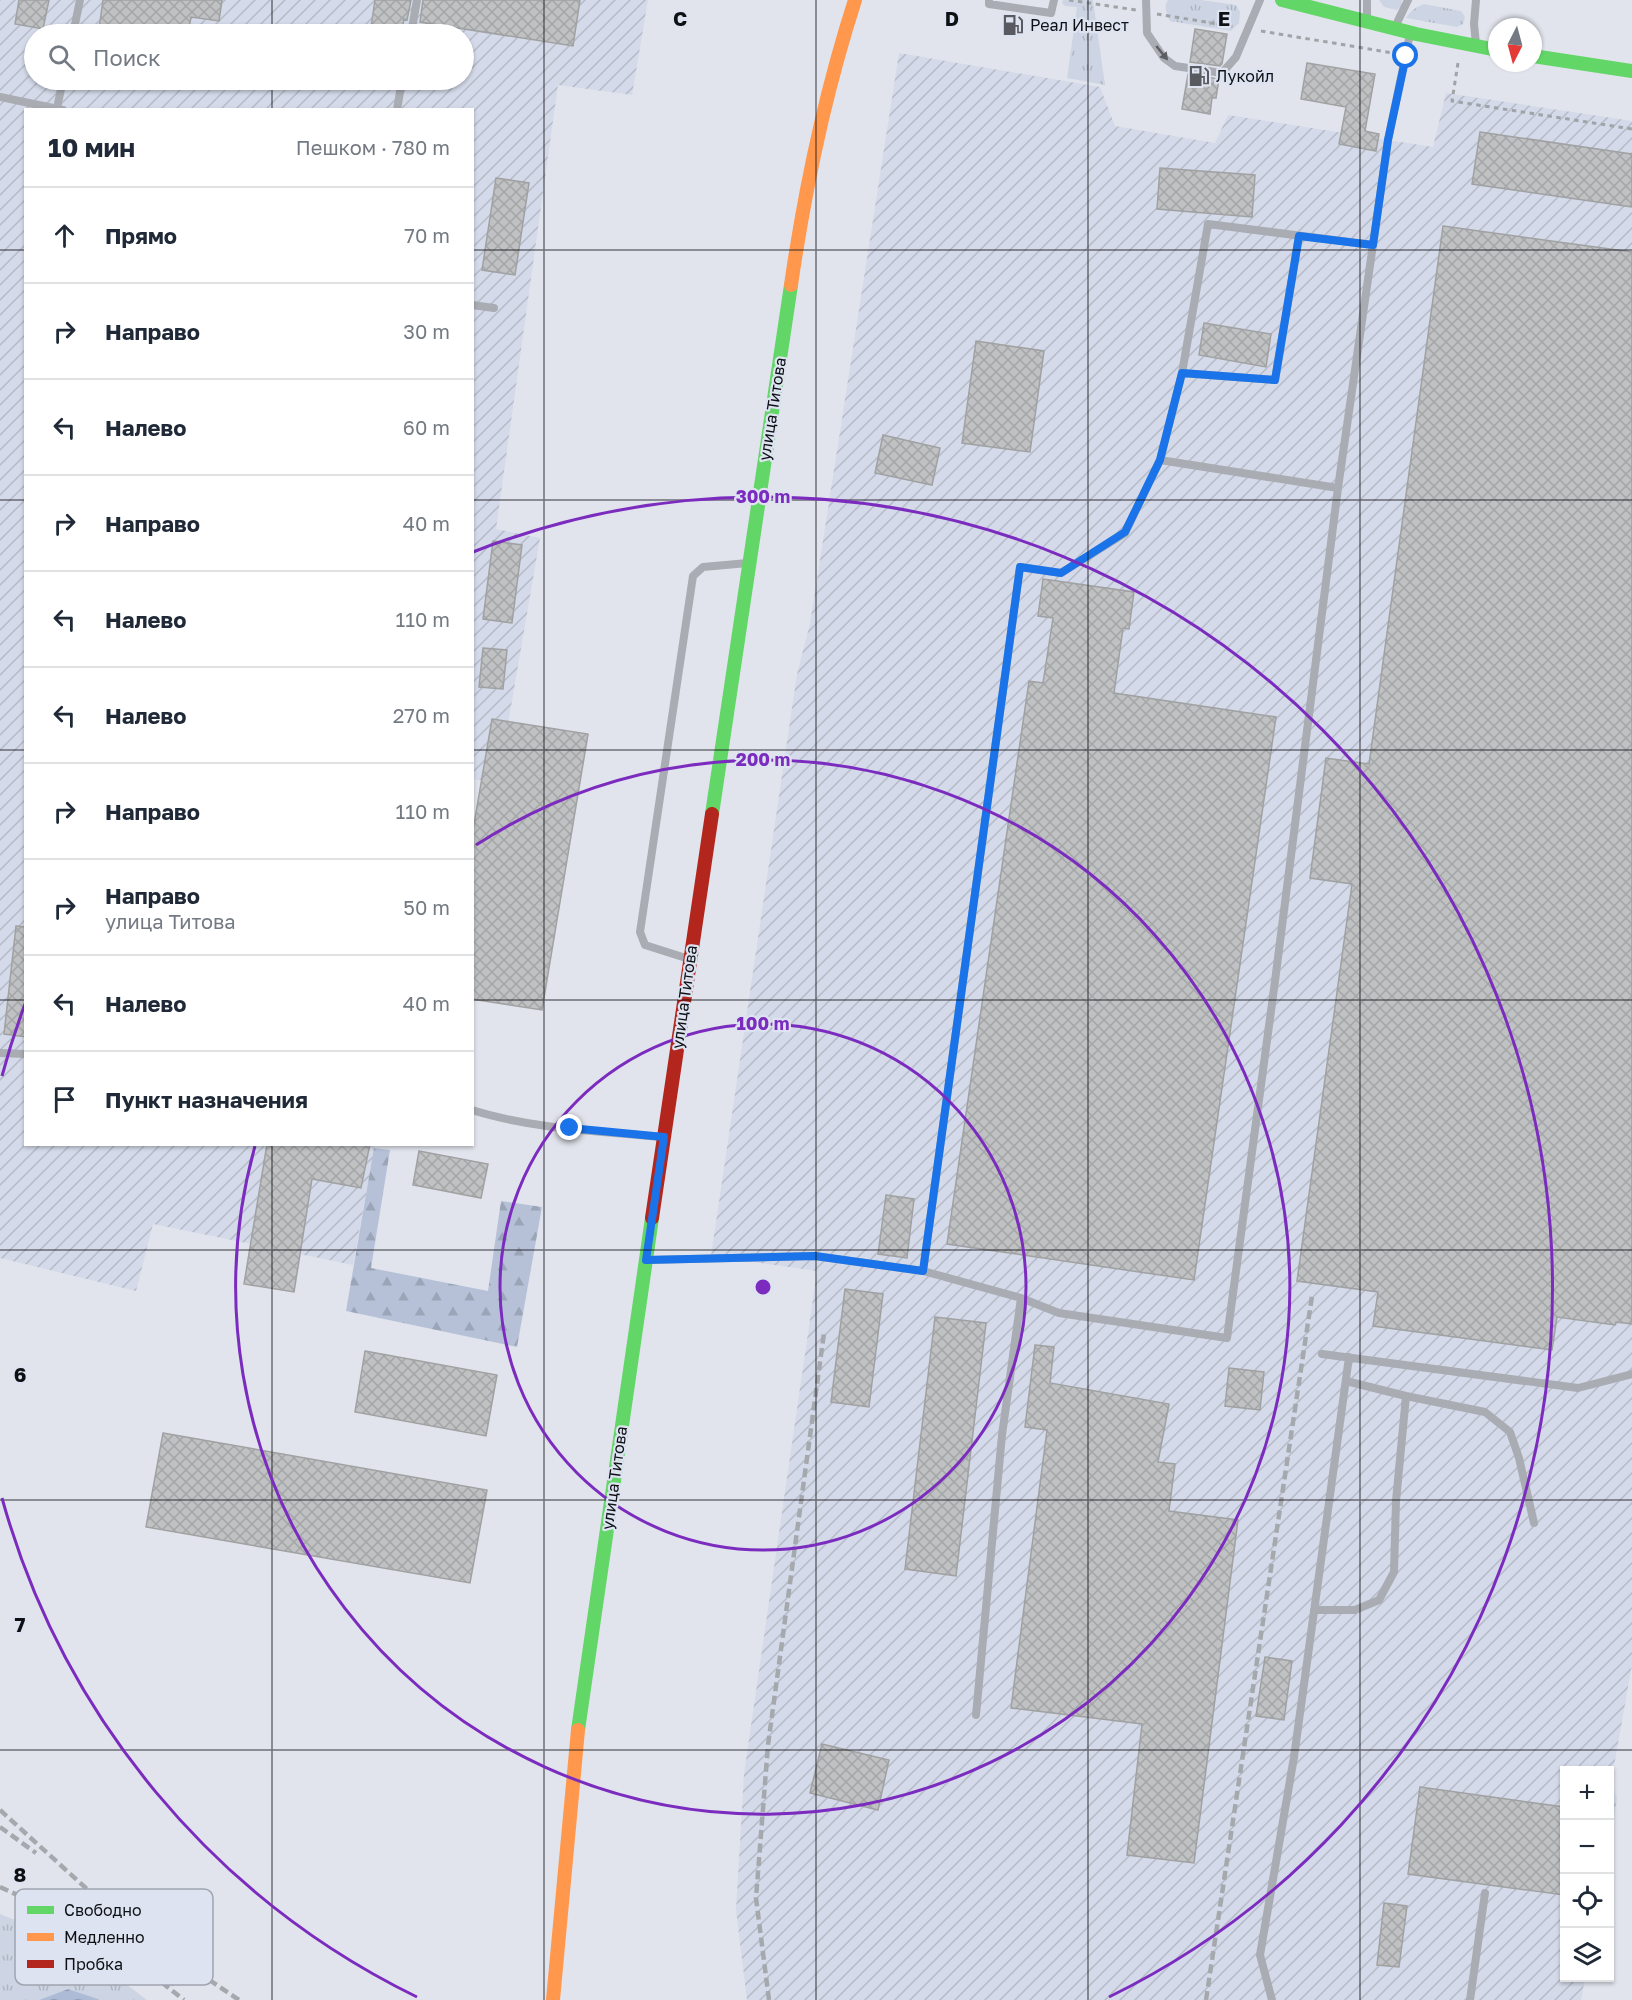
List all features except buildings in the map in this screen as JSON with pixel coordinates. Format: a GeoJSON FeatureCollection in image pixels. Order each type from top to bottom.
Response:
{"type":"FeatureCollection","features":[{"type":"Feature","properties":{"kind":"main road","name":"улица Титова"},"geometry":{"type":"LineString","coordinates":[[553,2000],[578,1732],[802,208],[825,100],[855,0]]}},
{"type":"Feature","properties":{"kind":"main road"},"geometry":{"type":"LineString","coordinates":[[1282,0],[1410,34],[1488,49]]}},
{"type":"Feature","properties":{"kind":"main road"},"geometry":{"type":"LineString","coordinates":[[1542,57],[1632,70]]}},
{"type":"Feature","properties":{"kind":"lane"},"geometry":{"type":"LineString","coordinates":[[75,24],[80,0]]}},
{"type":"Feature","properties":{"kind":"lane"},"geometry":{"type":"LineString","coordinates":[[413,24],[417,0]]}},
{"type":"Feature","properties":{"kind":"lane"},"geometry":{"type":"LineString","coordinates":[[989,0],[989,4],[1051,13],[1054,0]]}},
{"type":"Feature","properties":{"kind":"lane"},"geometry":{"type":"LineString","coordinates":[[1146,0],[1147,33],[1164,58],[1175,66],[1222,73],[1236,57],[1260,0]]}},
{"type":"Feature","properties":{"kind":"lane"},"geometry":{"type":"LineString","coordinates":[[1367,0],[1367,22]]}},
{"type":"Feature","properties":{"kind":"lane"},"geometry":{"type":"LineString","coordinates":[[1394,30],[1408,0]]}},
{"type":"Feature","properties":{"kind":"lane"},"geometry":{"type":"LineString","coordinates":[[1476,0],[1474,24],[1476,47]]}},
{"type":"Feature","properties":{"kind":"lane"},"geometry":{"type":"LineString","coordinates":[[646,1260],[815,1256],[923,1271],[1021,1298],[1059,1313],[1227,1338],[1338,488],[1388,140],[1410,34]]}},
{"type":"Feature","properties":{"kind":"lane"},"geometry":{"type":"LineString","coordinates":[[60,108],[62,90]]}},
{"type":"Feature","properties":{"kind":"lane"},"geometry":{"type":"LineString","coordinates":[[397,108],[400,90]]}},
{"type":"Feature","properties":{"kind":"lane"},"geometry":{"type":"LineString","coordinates":[[0,97],[55,108]]}},
{"type":"Feature","properties":{"kind":"lane"},"geometry":{"type":"LineString","coordinates":[[923,1271],[1020,567],[1061,573],[1125,532],[1160,460],[1182,373],[1208,224],[1373,245]]}},
{"type":"Feature","properties":{"kind":"lane"},"geometry":{"type":"LineString","coordinates":[[1182,373],[1275,380],[1299,236]]}},
{"type":"Feature","properties":{"kind":"lane"},"geometry":{"type":"LineString","coordinates":[[474,305],[494,308]]}},
{"type":"Feature","properties":{"kind":"lane"},"geometry":{"type":"LineString","coordinates":[[1160,460],[1338,488]]}},
{"type":"Feature","properties":{"kind":"lane"},"geometry":{"type":"LineString","coordinates":[[690,959],[645,945],[640,932],[689,599],[693,576],[703,567],[749,562]]}},
{"type":"Feature","properties":{"kind":"lane"},"geometry":{"type":"LineString","coordinates":[[0,1053],[24,1054]]}},
{"type":"Feature","properties":{"kind":"lane"},"geometry":{"type":"LineString","coordinates":[[474,1111],[493,1116],[560,1126],[664,1137]]}},
{"type":"Feature","properties":{"kind":"lane"},"geometry":{"type":"LineString","coordinates":[[976,1715],[1002,1435],[1021,1298]]}},
{"type":"Feature","properties":{"kind":"lane"},"geometry":{"type":"LineString","coordinates":[[1322,1354],[1578,1389],[1632,1374]]}},
{"type":"Feature","properties":{"kind":"lane"},"geometry":{"type":"LineString","coordinates":[[1272,2000],[1260,1955],[1294,1757],[1349,1357]]}},
{"type":"Feature","properties":{"kind":"lane"},"geometry":{"type":"LineString","coordinates":[[1346,1381],[1485,1412],[1510,1431],[1519,1458],[1534,1523]]}},
{"type":"Feature","properties":{"kind":"lane"},"geometry":{"type":"LineString","coordinates":[[1314,1610],[1355,1610],[1379,1600],[1394,1572],[1396,1501],[1406,1396]]}},
{"type":"Feature","properties":{"kind":"lane"},"geometry":{"type":"LineString","coordinates":[[1470,2000],[1485,1893]]}},
{"type":"Feature","properties":{"kind":"path"},"geometry":{"type":"LineString","coordinates":[[1069,0],[1406,56]]}},
{"type":"Feature","properties":{"kind":"path"},"geometry":{"type":"LineString","coordinates":[[1452,101],[1632,129]]}},
{"type":"Feature","properties":{"kind":"shaded area"},"geometry":{"type":"Polygon","coordinates":[[[0,0],[648,0],[632,95],[558,85],[496,529],[540,538],[498,782],[474,779],[474,108],[24,108],[24,1146],[375,1146],[353,1265],[153,1224],[136,1291],[0,1258],[0,0]]]}},
{"type":"Feature","properties":{"kind":"shaded area"},"geometry":{"type":"Polygon","coordinates":[[[899,53],[1100,87],[1115,126],[1215,143],[1228,115],[1433,147],[1446,93],[1632,121],[1632,1665],[1614,1766],[1560,1766],[1560,1982],[1584,1982],[1581,2000],[747,2000],[736,1910],[744,1774],[817,1271],[711,1256],[797,674],[810,624],[899,53]]]}},
{"type":"Feature","properties":{"kind":"shaded area"},"geometry":{"type":"Polygon","coordinates":[[[1614,1790],[1617,1798],[1614,1816],[1614,1790]]]}},
{"type":"Feature","properties":{"kind":"green space"},"geometry":{"type":"Polygon","coordinates":[[[1063,0],[1093,0],[1105,85],[1067,78],[1077,7],[1065,6],[1062,3],[1063,0]]]}},
{"type":"Feature","properties":{"kind":"green space"},"geometry":{"type":"Polygon","coordinates":[[[1168,0],[1201,0],[1236,5],[1240,12],[1239,23],[1231,31],[1170,21],[1166,8],[1168,0]]]}},
{"type":"Feature","properties":{"kind":"green space"},"geometry":{"type":"Polygon","coordinates":[[[1379,0],[1402,0],[1397,10],[1384,7],[1379,0]]]}},
{"type":"Feature","properties":{"kind":"green space"},"geometry":{"type":"Polygon","coordinates":[[[1424,4],[1461,11],[1465,17],[1463,24],[1457,27],[1406,18],[1409,13],[1424,4]]]}},
{"type":"Feature","properties":{"kind":"green space"},"geometry":{"type":"Polygon","coordinates":[[[374,1148],[390,1150],[371,1268],[488,1291],[501,1201],[542,1207],[517,1347],[346,1311],[374,1148]]]}},
{"type":"Feature","properties":{"kind":"green space"},"geometry":{"type":"Polygon","coordinates":[[[0,1914],[15,1920],[15,1985],[127,1985],[147,2000],[99,2000],[68,1989],[39,2000],[0,2000],[0,1914]]]}},
{"type":"Feature","properties":{"kind":"water"},"geometry":{"type":"Polygon","coordinates":[[[68,1989],[98,1999],[99,2000],[39,2000],[68,1989]]]}},
{"type":"Feature","properties":{"kind":"railway"},"geometry":{"type":"LineString","coordinates":[[1206,2000],[1312,1296]]}},
{"type":"Feature","properties":{"kind":"railway"},"geometry":{"type":"LineString","coordinates":[[769,2000],[756,1898],[768,1745],[824,1333]]}},
{"type":"Feature","properties":{"kind":"railway"},"geometry":{"type":"LineString","coordinates":[[0,1810],[87,1889]]}},
{"type":"Feature","properties":{"kind":"railway"},"geometry":{"type":"LineString","coordinates":[[0,1827],[36,1853]]}},
{"type":"Feature","properties":{"kind":"railway"},"geometry":{"type":"LineString","coordinates":[[0,1887],[15,1894]]}},
{"type":"Feature","properties":{"kind":"railway"},"geometry":{"type":"LineString","coordinates":[[213,1982],[239,2000]]}},
{"type":"Feature","properties":{"kind":"railway"},"geometry":{"type":"LineString","coordinates":[[165,1985],[184,2000]]}},
{"type":"Feature","properties":{"kind":"traffic: fast"},"geometry":{"type":"LineString","coordinates":[[1282,0],[1416,34],[1488,48]]}},
{"type":"Feature","properties":{"kind":"traffic: fast"},"geometry":{"type":"LineString","coordinates":[[1542,57],[1632,71]]}},
{"type":"Feature","properties":{"kind":"traffic: fast"},"geometry":{"type":"LineString","coordinates":[[712,814],[791,285]]}},
{"type":"Feature","properties":{"kind":"traffic: fast"},"geometry":{"type":"LineString","coordinates":[[578,1730],[652,1218]]}},
{"type":"Feature","properties":{"kind":"traffic: slow"},"geometry":{"type":"LineString","coordinates":[[791,285],[817,141],[834,70],[855,0]]}},
{"type":"Feature","properties":{"kind":"traffic: slow"},"geometry":{"type":"LineString","coordinates":[[553,2000],[578,1730]]}},
{"type":"Feature","properties":{"kind":"traffic: jam"},"geometry":{"type":"LineString","coordinates":[[652,1218],[712,814]]}},
{"type":"Feature","properties":{"kind":"place","name":"Реал Инвест"},"geometry":{"type":"Point","coordinates":[1013,25]}},
{"type":"Feature","properties":{"kind":"place","name":"Лукойл"},"geometry":{"type":"Point","coordinates":[1199,76]}},
{"type":"Feature","properties":{"kind":"route"},"geometry":{"type":"LineString","coordinates":[[570,1128],[664,1137],[646,1260],[815,1256],[923,1271],[1020,567],[1061,573],[1125,532],[1160,460],[1182,373],[1275,380],[1299,236],[1373,245],[1388,140],[1406,56]]}}]}
